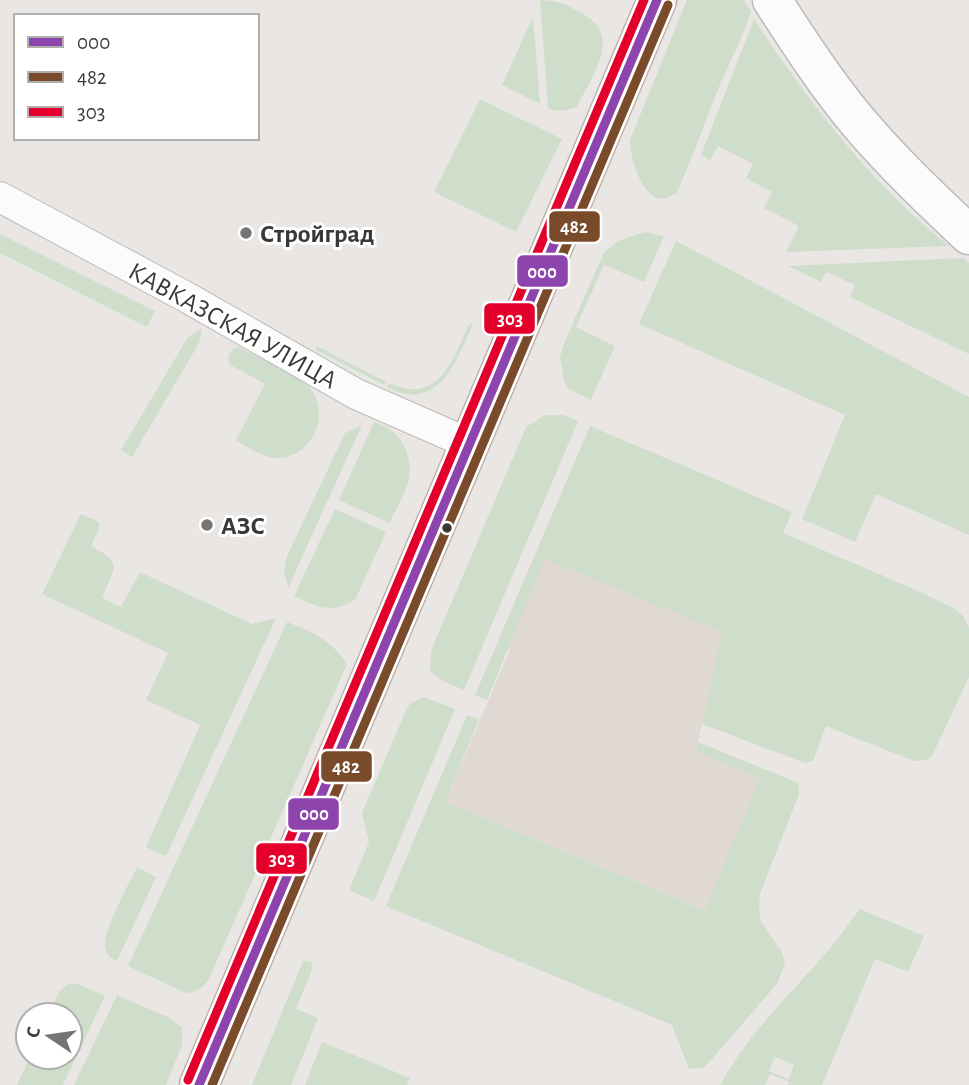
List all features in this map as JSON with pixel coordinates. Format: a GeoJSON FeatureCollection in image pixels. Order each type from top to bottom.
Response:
{"type":"FeatureCollection","features":[{"type":"Feature","properties":{"kind":"main road"},"geometry":{"type":"LineString","coordinates":[[199,1085],[657,0]]}},
{"type":"Feature","properties":{"kind":"street"},"geometry":{"type":"LineString","coordinates":[[772,0],[811,61],[859,123],[969,235]]}},
{"type":"Feature","properties":{"kind":"street","name":"КАВКАЗСКАЯ УЛИЦА"},"geometry":{"type":"LineString","coordinates":[[0,197],[188,298],[356,394],[470,444]]}},
{"type":"Feature","properties":{"kind":"shaded area"},"geometry":{"type":"Polygon","coordinates":[[[545,558],[723,632],[696,751],[760,779],[706,910],[445,802],[510,650],[507,648],[545,558]]]}},
{"type":"Feature","properties":{"kind":"green space"},"geometry":{"type":"Polygon","coordinates":[[[540,0],[557,2],[576,10],[594,22],[601,32],[601,57],[577,107],[566,110],[548,108],[540,0]]]}},
{"type":"Feature","properties":{"kind":"green space"},"geometry":{"type":"Polygon","coordinates":[[[687,0],[744,0],[751,12],[677,192],[666,198],[657,198],[642,184],[633,161],[630,140],[687,0]]]}},
{"type":"Feature","properties":{"kind":"green space"},"geometry":{"type":"Polygon","coordinates":[[[533,17],[540,104],[502,85],[533,17]]]}},
{"type":"Feature","properties":{"kind":"green space"},"geometry":{"type":"Polygon","coordinates":[[[754,19],[842,140],[893,196],[949,246],[786,252],[799,226],[764,208],[772,192],[746,178],[753,164],[718,146],[710,160],[701,155],[754,19]]]}},
{"type":"Feature","properties":{"kind":"green space"},"geometry":{"type":"Polygon","coordinates":[[[480,99],[562,139],[516,232],[434,192],[480,99]]]}},
{"type":"Feature","properties":{"kind":"green space"},"geometry":{"type":"Polygon","coordinates":[[[645,232],[664,236],[644,282],[604,265],[576,327],[615,346],[591,400],[569,389],[564,381],[560,357],[565,341],[604,253],[618,241],[645,232]]]}},
{"type":"Feature","properties":{"kind":"green space"},"geometry":{"type":"Polygon","coordinates":[[[0,234],[155,311],[147,327],[0,253],[0,234]]]}},
{"type":"Feature","properties":{"kind":"green space"},"geometry":{"type":"Polygon","coordinates":[[[676,241],[969,397],[969,535],[876,494],[855,542],[802,519],[845,415],[639,324],[676,241]]]}},
{"type":"Feature","properties":{"kind":"green space"},"geometry":{"type":"Polygon","coordinates":[[[963,258],[969,263],[969,354],[850,297],[855,285],[826,272],[821,282],[788,266],[963,258]]]}},
{"type":"Feature","properties":{"kind":"green space"},"geometry":{"type":"Polygon","coordinates":[[[470,323],[473,324],[460,353],[443,380],[433,389],[420,394],[405,394],[387,387],[389,383],[406,389],[420,389],[432,384],[450,364],[470,323]]]}},
{"type":"Feature","properties":{"kind":"green space"},"geometry":{"type":"Polygon","coordinates":[[[202,328],[199,343],[132,457],[121,450],[188,337],[202,328]]]}},
{"type":"Feature","properties":{"kind":"green space"},"geometry":{"type":"Polygon","coordinates":[[[317,346],[386,382],[384,385],[316,350],[317,346]]]}},
{"type":"Feature","properties":{"kind":"green space"},"geometry":{"type":"Polygon","coordinates":[[[239,347],[287,372],[310,388],[319,411],[318,423],[308,444],[299,451],[275,458],[236,440],[265,384],[230,365],[230,353],[239,347]]]}},
{"type":"Feature","properties":{"kind":"green space"},"geometry":{"type":"Polygon","coordinates":[[[545,415],[564,415],[578,421],[464,690],[441,680],[430,671],[431,651],[526,427],[545,415]]]}},
{"type":"Feature","properties":{"kind":"green space"},"geometry":{"type":"Polygon","coordinates":[[[374,422],[383,425],[397,436],[409,459],[408,483],[389,523],[339,500],[374,422]]]}},
{"type":"Feature","properties":{"kind":"green space"},"geometry":{"type":"Polygon","coordinates":[[[362,425],[288,588],[284,572],[287,556],[345,433],[362,425]]]}},
{"type":"Feature","properties":{"kind":"green space"},"geometry":{"type":"Polygon","coordinates":[[[590,426],[792,512],[783,533],[914,589],[953,608],[963,616],[969,628],[969,677],[932,756],[927,760],[914,761],[826,726],[813,761],[805,763],[702,724],[722,632],[545,559],[487,700],[475,695],[590,426]]]}},
{"type":"Feature","properties":{"kind":"green space"},"geometry":{"type":"Polygon","coordinates":[[[335,509],[386,532],[356,598],[341,606],[325,608],[294,596],[335,509]]]}},
{"type":"Feature","properties":{"kind":"green space"},"geometry":{"type":"Polygon","coordinates":[[[81,514],[99,522],[99,529],[91,546],[113,562],[113,573],[102,598],[121,607],[140,572],[252,624],[276,618],[166,856],[146,847],[200,725],[146,700],[168,653],[42,594],[81,514]]]}},
{"type":"Feature","properties":{"kind":"green space"},"geometry":{"type":"Polygon","coordinates":[[[287,622],[328,643],[347,664],[209,979],[199,989],[186,993],[128,966],[287,622]]]}},
{"type":"Feature","properties":{"kind":"green space"},"geometry":{"type":"Polygon","coordinates":[[[423,697],[455,709],[374,901],[349,890],[369,842],[362,813],[407,708],[423,697]]]}},
{"type":"Feature","properties":{"kind":"green space"},"geometry":{"type":"Polygon","coordinates":[[[467,715],[479,719],[445,802],[705,910],[760,779],[696,751],[698,742],[798,783],[799,794],[760,894],[761,921],[782,952],[785,964],[777,984],[704,1068],[689,1069],[672,1025],[386,906],[467,715]]]}},
{"type":"Feature","properties":{"kind":"green space"},"geometry":{"type":"Polygon","coordinates":[[[137,867],[156,877],[117,961],[107,953],[106,938],[137,867]]]}},
{"type":"Feature","properties":{"kind":"green space"},"geometry":{"type":"Polygon","coordinates":[[[860,909],[924,936],[908,972],[875,959],[822,1085],[788,1085],[789,1082],[770,1074],[765,1085],[720,1085],[756,1031],[826,953],[860,909]],[[775,1057],[769,1071],[789,1079],[794,1065],[775,1057]]]}},
{"type":"Feature","properties":{"kind":"green space"},"geometry":{"type":"Polygon","coordinates":[[[303,961],[311,962],[313,967],[296,1009],[318,1018],[291,1085],[252,1085],[303,961]]]}},
{"type":"Feature","properties":{"kind":"green space"},"geometry":{"type":"Polygon","coordinates":[[[70,983],[105,996],[84,1040],[84,1001],[55,1001],[59,992],[70,983]]]}},
{"type":"Feature","properties":{"kind":"green space"},"geometry":{"type":"Polygon","coordinates":[[[117,995],[170,1018],[182,1028],[182,1045],[166,1085],[74,1085],[81,1071],[84,1071],[84,1064],[117,995]]]}},
{"type":"Feature","properties":{"kind":"green space"},"geometry":{"type":"Polygon","coordinates":[[[322,1042],[410,1078],[407,1085],[305,1085],[322,1042]]]}},
{"type":"Feature","properties":{"kind":"green space"},"geometry":{"type":"Polygon","coordinates":[[[24,1071],[70,1071],[63,1085],[17,1085],[24,1071]]]}},
{"type":"Feature","properties":{"kind":"transit line","name":"303"},"geometry":{"type":"LineString","coordinates":[[188,1080],[644,0]]}},
{"type":"Feature","properties":{"kind":"transit line","name":"000"},"geometry":{"type":"LineString","coordinates":[[199,1085],[657,0]]}},
{"type":"Feature","properties":{"kind":"transit line","name":"482"},"geometry":{"type":"LineString","coordinates":[[212,1085],[668,5]]}},
{"type":"Feature","properties":{"kind":"place","name":"Стройград"},"geometry":{"type":"Point","coordinates":[246,233]}},
{"type":"Feature","properties":{"kind":"place","name":"АЗС"},"geometry":{"type":"Point","coordinates":[207,525]}}]}
